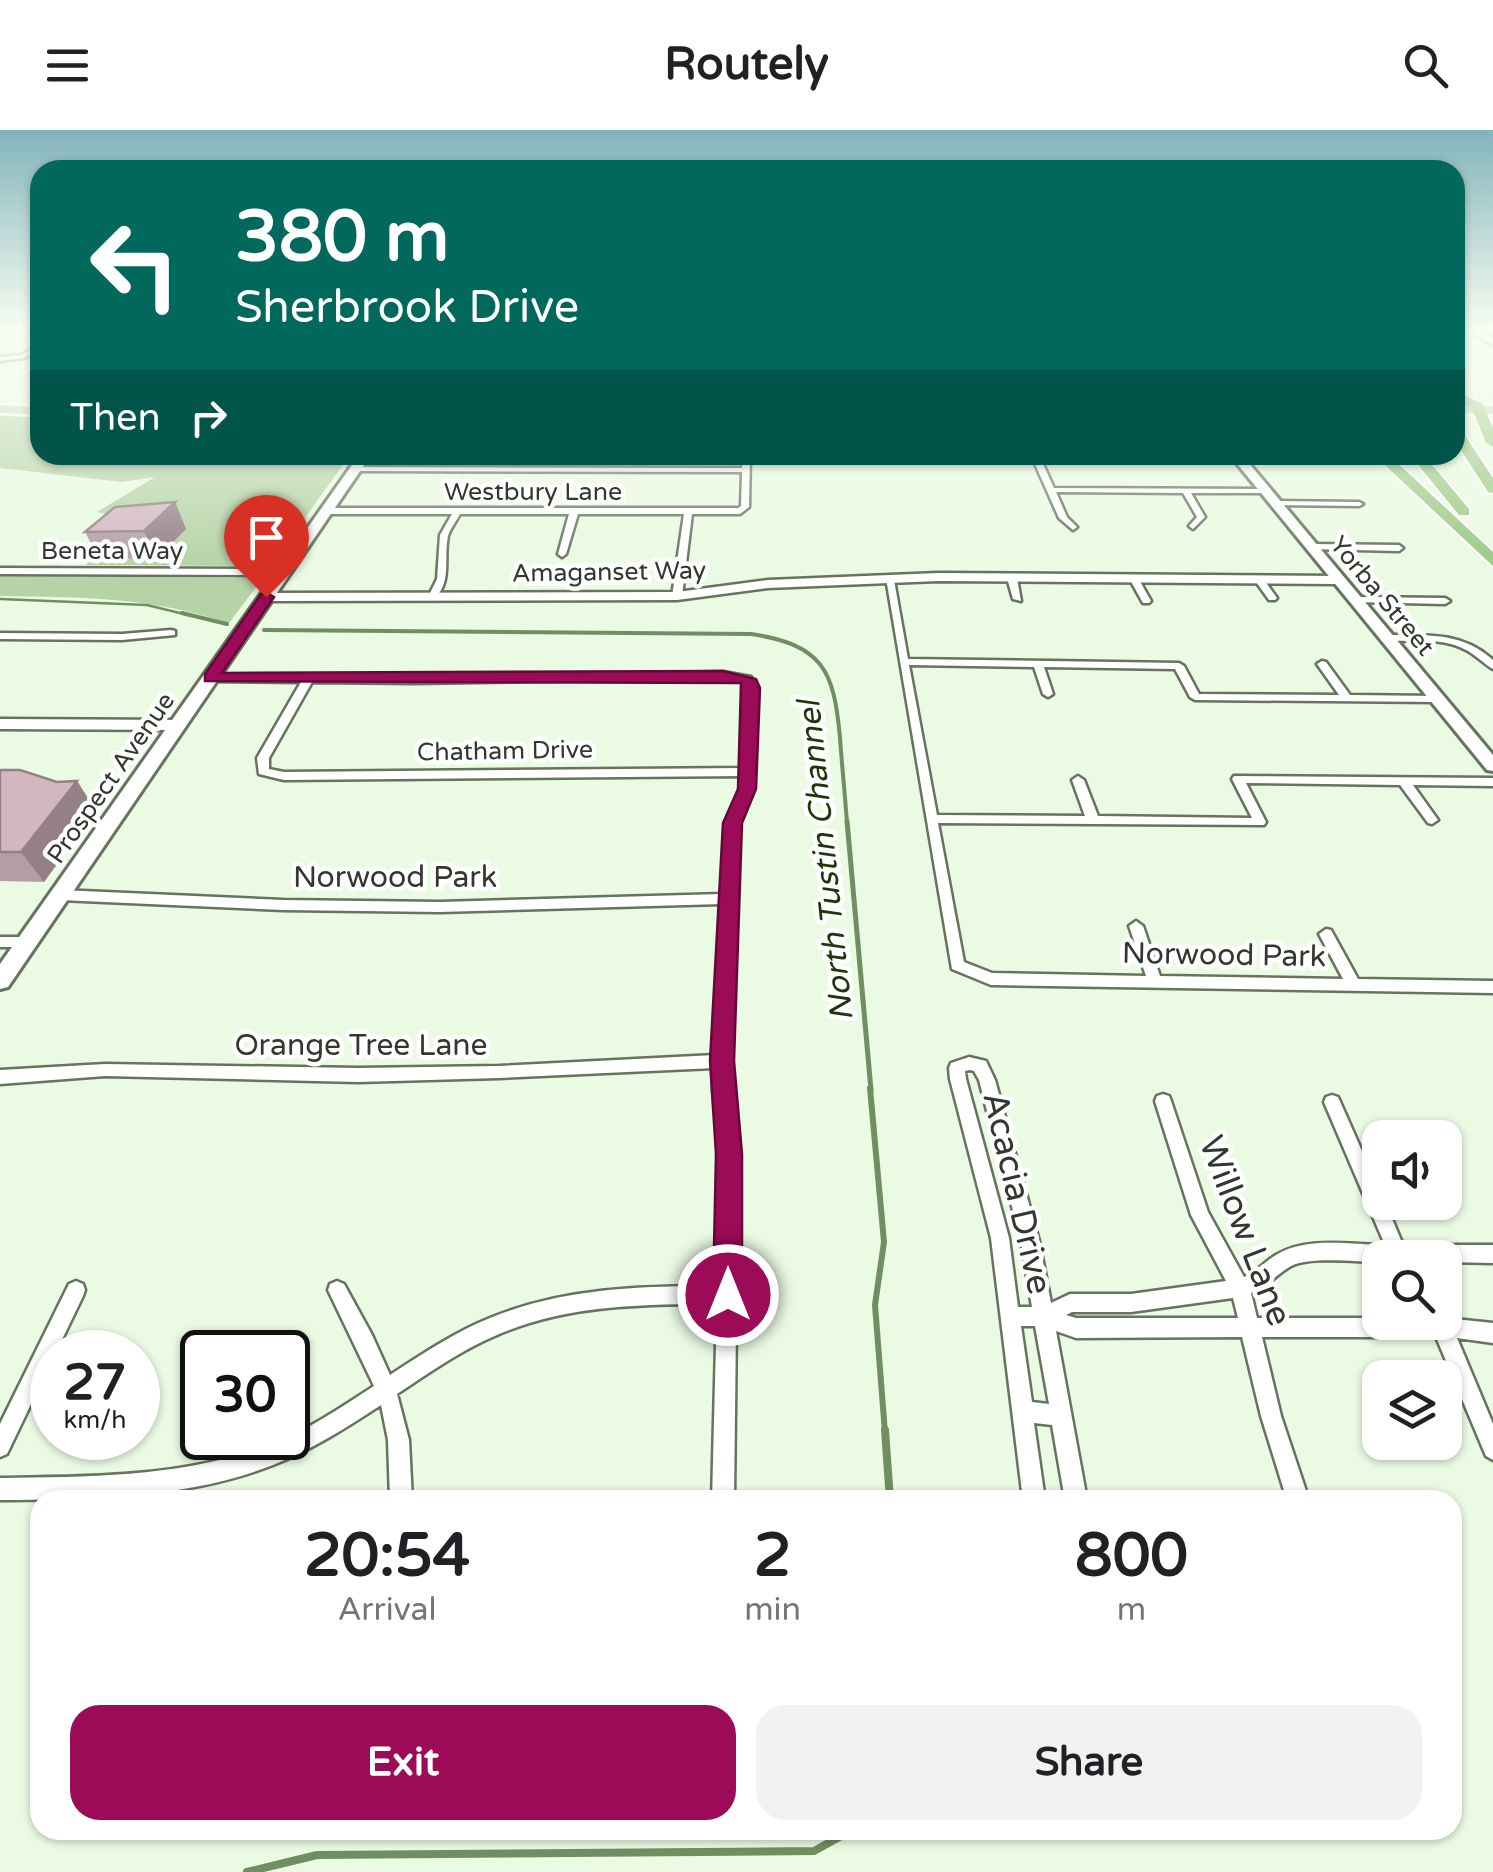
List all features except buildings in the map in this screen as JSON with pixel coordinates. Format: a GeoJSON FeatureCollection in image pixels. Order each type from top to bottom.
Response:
{"type":"FeatureCollection","features":[{"type":"Feature","properties":{"kind":"highway"},"geometry":{"type":"LineString","coordinates":[[1470,409],[1493,443]]}},
{"type":"Feature","properties":{"kind":"highway"},"geometry":{"type":"LineString","coordinates":[[1465,446],[1493,489]]}},
{"type":"Feature","properties":{"kind":"highway"},"geometry":{"type":"LineString","coordinates":[[1392,465],[1493,561]]}},
{"type":"Feature","properties":{"kind":"highway"},"geometry":{"type":"LineString","coordinates":[[1426,465],[1493,543]]}},
{"type":"Feature","properties":{"kind":"highway"},"geometry":{"type":"LineString","coordinates":[[1458,467],[1493,505]]}},
{"type":"Feature","properties":{"kind":"main road","name":"Prospect Avenue"},"geometry":{"type":"LineString","coordinates":[[0,980],[358,465]]}},
{"type":"Feature","properties":{"kind":"main road","name":"Yorba Street"},"geometry":{"type":"LineString","coordinates":[[1244,465],[1493,766]]}},
{"type":"Feature","properties":{"kind":"street"},"geometry":{"type":"LineString","coordinates":[[355,469],[746,470],[746,465]]}},
{"type":"Feature","properties":{"kind":"street"},"geometry":{"type":"LineString","coordinates":[[1040,465],[1064,518],[1073,527]]}},
{"type":"Feature","properties":{"kind":"street","name":"Westbury Lane"},"geometry":{"type":"LineString","coordinates":[[326,511],[740,511],[745,507],[746,470]]}},
{"type":"Feature","properties":{"kind":"street"},"geometry":{"type":"LineString","coordinates":[[1051,490],[1186,491],[1359,504]]}},
{"type":"Feature","properties":{"kind":"street"},"geometry":{"type":"LineString","coordinates":[[1186,491],[1201,517],[1193,526]]}},
{"type":"Feature","properties":{"kind":"street"},"geometry":{"type":"LineString","coordinates":[[433,598],[442,578],[444,535],[456,512]]}},
{"type":"Feature","properties":{"kind":"street"},"geometry":{"type":"LineString","coordinates":[[562,554],[574,512]]}},
{"type":"Feature","properties":{"kind":"street"},"geometry":{"type":"LineString","coordinates":[[677,596],[688,512]]}},
{"type":"Feature","properties":{"kind":"street"},"geometry":{"type":"LineString","coordinates":[[1312,547],[1399,548]]}},
{"type":"Feature","properties":{"kind":"street","name":"Beneta Way"},"geometry":{"type":"LineString","coordinates":[[0,571],[284,572]]}},
{"type":"Feature","properties":{"kind":"street"},"geometry":{"type":"LineString","coordinates":[[1012,578],[1018,599]]}},
{"type":"Feature","properties":{"kind":"street","name":"Amaganset Way"},"geometry":{"type":"LineString","coordinates":[[266,597],[677,596],[768,584],[1012,578],[1339,580]]}},
{"type":"Feature","properties":{"kind":"street"},"geometry":{"type":"LineString","coordinates":[[1134,578],[1146,601]]}},
{"type":"Feature","properties":{"kind":"street"},"geometry":{"type":"LineString","coordinates":[[1259,579],[1272,598]]}},
{"type":"Feature","properties":{"kind":"street"},"geometry":{"type":"LineString","coordinates":[[889,580],[932,819],[1260,822],[1238,779],[1493,782]]}},
{"type":"Feature","properties":{"kind":"street"},"geometry":{"type":"LineString","coordinates":[[1356,600],[1445,601]]}},
{"type":"Feature","properties":{"kind":"street"},"geometry":{"type":"LineString","coordinates":[[0,636],[122,637],[171,633]]}},
{"type":"Feature","properties":{"kind":"street"},"geometry":{"type":"LineString","coordinates":[[1388,638],[1452,639],[1478,650],[1493,666]]}},
{"type":"Feature","properties":{"kind":"street"},"geometry":{"type":"LineString","coordinates":[[905,662],[1179,666],[1195,697],[1438,699]]}},
{"type":"Feature","properties":{"kind":"street"},"geometry":{"type":"LineString","coordinates":[[1038,664],[1048,694]]}},
{"type":"Feature","properties":{"kind":"street"},"geometry":{"type":"LineString","coordinates":[[1322,664],[1346,698]]}},
{"type":"Feature","properties":{"kind":"street"},"geometry":{"type":"LineString","coordinates":[[211,678],[748,679],[752,688],[747,789],[732,823],[722,1061],[729,1154],[723,1490]]}},
{"type":"Feature","properties":{"kind":"street","name":"Chatham Drive"},"geometry":{"type":"LineString","coordinates":[[308,678],[263,758],[263,771],[284,776],[748,772]]}},
{"type":"Feature","properties":{"kind":"street"},"geometry":{"type":"LineString","coordinates":[[0,724],[178,725]]}},
{"type":"Feature","properties":{"kind":"street"},"geometry":{"type":"LineString","coordinates":[[1078,780],[1093,820]]}},
{"type":"Feature","properties":{"kind":"street"},"geometry":{"type":"LineString","coordinates":[[1404,781],[1432,820]]}},
{"type":"Feature","properties":{"kind":"street","name":"Norwood Park"},"geometry":{"type":"LineString","coordinates":[[932,819],[957,966],[991,979],[1493,988]]}},
{"type":"Feature","properties":{"kind":"street","name":"Norwood Park"},"geometry":{"type":"LineString","coordinates":[[60,895],[283,905],[440,906],[729,899]]}},
{"type":"Feature","properties":{"kind":"street"},"geometry":{"type":"LineString","coordinates":[[1136,926],[1155,982]]}},
{"type":"Feature","properties":{"kind":"street"},"geometry":{"type":"LineString","coordinates":[[1326,934],[1354,986]]}},
{"type":"Feature","properties":{"kind":"street"},"geometry":{"type":"LineString","coordinates":[[0,942],[26,942]]}},
{"type":"Feature","properties":{"kind":"street","name":"Orange Tree Lane"},"geometry":{"type":"LineString","coordinates":[[0,1077],[105,1070],[340,1075],[481,1072],[722,1061]]}},
{"type":"Feature","properties":{"kind":"street","name":"Acacia Drive"},"geometry":{"type":"LineString","coordinates":[[1033,1490],[1000,1238],[958,1079],[957,1068],[969,1063],[980,1066],[986,1080],[1030,1241],[1074,1490]]}},
{"type":"Feature","properties":{"kind":"street","name":"Willow Lane"},"geometry":{"type":"LineString","coordinates":[[1163,1101],[1200,1215],[1240,1288],[1271,1416],[1295,1490]]}},
{"type":"Feature","properties":{"kind":"street"},"geometry":{"type":"LineString","coordinates":[[1332,1102],[1392,1240]]}},
{"type":"Feature","properties":{"kind":"street"},"geometry":{"type":"LineString","coordinates":[[1044,1318],[1070,1303],[1131,1303],[1240,1288],[1259,1281],[1282,1262],[1302,1253],[1362,1252]]}},
{"type":"Feature","properties":{"kind":"street"},"geometry":{"type":"LineString","coordinates":[[1462,1253],[1493,1254]]}},
{"type":"Feature","properties":{"kind":"street"},"geometry":{"type":"LineString","coordinates":[[0,1447],[76,1290]]}},
{"type":"Feature","properties":{"kind":"street"},"geometry":{"type":"LineString","coordinates":[[336,1290],[382,1371],[398,1445],[400,1490]]}},
{"type":"Feature","properties":{"kind":"street"},"geometry":{"type":"LineString","coordinates":[[0,1490],[172,1484],[223,1470],[321,1431],[464,1341],[508,1320],[550,1306],[630,1295],[728,1295]]}},
{"type":"Feature","properties":{"kind":"street"},"geometry":{"type":"LineString","coordinates":[[1011,1316],[1044,1318],[1076,1328],[1362,1326]]}},
{"type":"Feature","properties":{"kind":"street"},"geometry":{"type":"LineString","coordinates":[[1462,1329],[1493,1333]]}},
{"type":"Feature","properties":{"kind":"street"},"geometry":{"type":"LineString","coordinates":[[1448,1340],[1493,1449]]}},
{"type":"Feature","properties":{"kind":"street"},"geometry":{"type":"LineString","coordinates":[[1023,1412],[1061,1415]]}},
{"type":"Feature","properties":{"kind":"green space"},"geometry":{"type":"Polygon","coordinates":[[[0,412],[30,414],[30,465],[343,465],[274,561],[258,566],[86,565],[128,519],[97,512],[155,477],[122,482],[0,468],[0,412]]]}},
{"type":"Feature","properties":{"kind":"green space"},"geometry":{"type":"Polygon","coordinates":[[[0,576],[254,578],[260,582],[229,623],[143,603],[0,596],[0,576]]]}},
{"type":"Feature","properties":{"kind":"waterway","name":"North Tustin Channel"},"geometry":{"type":"LineString","coordinates":[[0,599],[147,605],[192,616]]}},
{"type":"Feature","properties":{"kind":"waterway","name":"North Tustin Channel"},"geometry":{"type":"LineString","coordinates":[[182,613],[227,624]]}},
{"type":"Feature","properties":{"kind":"waterway","name":"North Tustin Channel"},"geometry":{"type":"LineString","coordinates":[[264,630],[751,634],[794,645],[820,665],[834,695],[847,823]]}},
{"type":"Feature","properties":{"kind":"waterway","name":"North Tustin Channel"},"geometry":{"type":"LineString","coordinates":[[847,821],[871,1090]]}},
{"type":"Feature","properties":{"kind":"waterway","name":"North Tustin Channel"},"geometry":{"type":"LineString","coordinates":[[870,1088],[884,1242],[875,1305],[885,1433]]}},
{"type":"Feature","properties":{"kind":"waterway","name":"North Tustin Channel"},"geometry":{"type":"LineString","coordinates":[[885,1430],[889,1490]]}},
{"type":"Feature","properties":{"kind":"waterway","name":"North Tustin Channel"},"geometry":{"type":"LineString","coordinates":[[247,1872],[317,1855],[814,1851],[834,1840]]}},
{"type":"Feature","properties":{"kind":"route"},"geometry":{"type":"LineString","coordinates":[[266,597],[211,678],[748,679],[752,688],[747,789],[732,823],[722,1061],[729,1154],[728,1295]]}}]}
